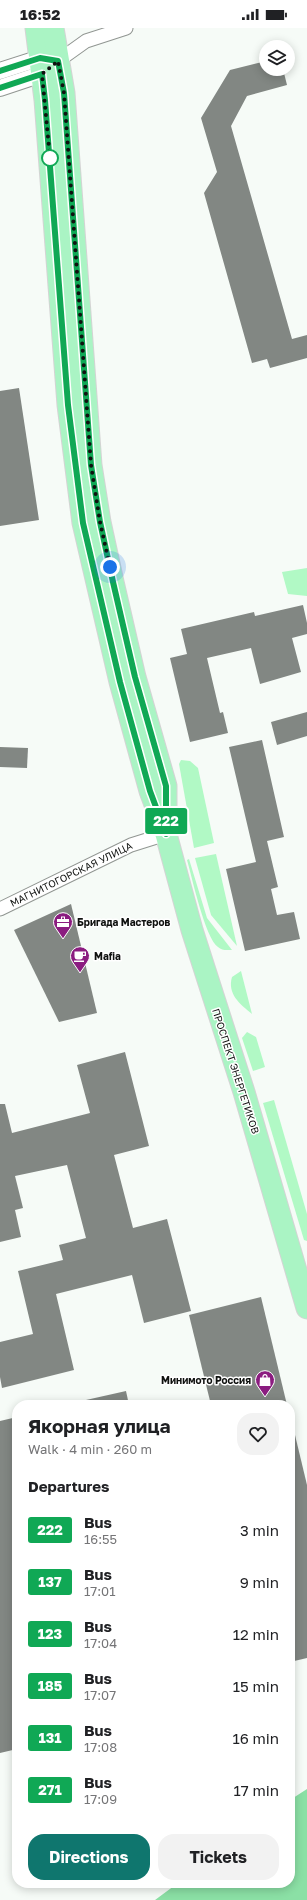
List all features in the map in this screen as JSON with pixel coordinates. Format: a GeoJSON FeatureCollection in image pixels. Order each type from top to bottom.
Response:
{"type":"FeatureCollection","features":[{"type":"Feature","properties":{"kind":"main road","name":"ПРОСПЕКТ ЭНЕРГЕТИКОВ"},"geometry":{"type":"LineString","coordinates":[[36,28],[47,65],[64,93],[91,465],[100,522],[135,677],[166,786],[166,834],[192,930],[244,1092],[307,1308]]}},
{"type":"Feature","properties":{"kind":"main road","name":"ПРОСПЕКТ ЭНЕРГЕТИКОВ"},"geometry":{"type":"LineString","coordinates":[[47,65],[53,28]]}},
{"type":"Feature","properties":{"kind":"street"},"geometry":{"type":"LineString","coordinates":[[0,88],[47,65],[86,41],[126,28]]}},
{"type":"Feature","properties":{"kind":"street"},"geometry":{"type":"LineString","coordinates":[[0,71],[47,65]]}},
{"type":"Feature","properties":{"kind":"street","name":"МАГНИТОГОРСКАЯ УЛИЦА"},"geometry":{"type":"LineString","coordinates":[[0,909],[131,845],[166,834]]}},
{"type":"Feature","properties":{"kind":"shaded area"},"geometry":{"type":"Polygon","coordinates":[[[307,568],[307,596],[288,594],[282,572],[307,568]]]}},
{"type":"Feature","properties":{"kind":"shaded area"},"geometry":{"type":"Polygon","coordinates":[[[181,760],[190,761],[198,768],[214,843],[194,848],[179,764],[181,760]]]}},
{"type":"Feature","properties":{"kind":"shaded area"},"geometry":{"type":"Polygon","coordinates":[[[216,854],[237,946],[211,915],[195,858],[216,854]]]}},
{"type":"Feature","properties":{"kind":"shaded area"},"geometry":{"type":"Polygon","coordinates":[[[189,859],[207,918],[232,950],[221,949],[213,941],[208,932],[187,860],[189,859]]]}},
{"type":"Feature","properties":{"kind":"shaded area"},"geometry":{"type":"Polygon","coordinates":[[[241,971],[252,1014],[239,1002],[231,989],[232,977],[241,971]]]}},
{"type":"Feature","properties":{"kind":"shaded area"},"geometry":{"type":"Polygon","coordinates":[[[247,1032],[256,1037],[265,1067],[253,1071],[242,1038],[247,1032]]]}},
{"type":"Feature","properties":{"kind":"shaded area"},"geometry":{"type":"Polygon","coordinates":[[[274,1100],[307,1214],[307,1241],[304,1240],[263,1103],[274,1100]]]}},
{"type":"Feature","properties":{"kind":"shaded area"},"geometry":{"type":"Polygon","coordinates":[[[307,1789],[307,1900],[155,1900],[171,1888],[295,1888],[295,1797],[307,1789]]]}},
{"type":"Feature","properties":{"kind":"building"},"geometry":{"type":"Polygon","coordinates":[[[259,63],[259,76],[285,76],[287,85],[247,96],[231,126],[292,339],[307,335],[307,358],[270,368],[267,359],[252,363],[204,193],[217,172],[201,118],[230,70],[259,63]]]}},
{"type":"Feature","properties":{"kind":"building"},"geometry":{"type":"Polygon","coordinates":[[[19,388],[39,520],[0,526],[0,391],[19,388]]]}},
{"type":"Feature","properties":{"kind":"building"},"geometry":{"type":"Polygon","coordinates":[[[303,605],[307,623],[307,634],[292,638],[301,672],[260,684],[251,648],[207,658],[220,713],[223,712],[228,733],[190,742],[170,658],[187,654],[181,629],[254,612],[255,616],[303,605]]]}},
{"type":"Feature","properties":{"kind":"building"},"geometry":{"type":"Polygon","coordinates":[[[307,712],[307,736],[277,745],[271,722],[307,712]]]}},
{"type":"Feature","properties":{"kind":"building"},"geometry":{"type":"Polygon","coordinates":[[[262,740],[284,837],[267,841],[278,887],[271,889],[277,915],[294,912],[300,939],[245,951],[226,869],[256,862],[229,747],[262,740]]]}},
{"type":"Feature","properties":{"kind":"building"},"geometry":{"type":"Polygon","coordinates":[[[0,747],[28,748],[27,768],[0,767],[0,747]]]}},
{"type":"Feature","properties":{"kind":"building"},"geometry":{"type":"Polygon","coordinates":[[[71,904],[97,1013],[59,1022],[14,930],[71,904]]]}},
{"type":"Feature","properties":{"kind":"building"},"geometry":{"type":"Polygon","coordinates":[[[125,1052],[149,1146],[114,1155],[133,1228],[167,1219],[191,1311],[144,1323],[132,1275],[56,1294],[74,1370],[2,1388],[0,1377],[0,1342],[33,1334],[18,1271],[63,1260],[59,1245],[86,1238],[67,1165],[15,1176],[23,1208],[15,1210],[21,1237],[0,1242],[0,1104],[5,1104],[12,1133],[90,1113],[77,1065],[125,1052]]]}},
{"type":"Feature","properties":{"kind":"building"},"geometry":{"type":"Polygon","coordinates":[[[261,1297],[286,1400],[210,1400],[189,1315],[261,1297]]]}},
{"type":"Feature","properties":{"kind":"building"},"geometry":{"type":"Polygon","coordinates":[[[126,1391],[128,1400],[86,1400],[126,1391]]]}},
{"type":"Feature","properties":{"kind":"building"},"geometry":{"type":"Polygon","coordinates":[[[12,1418],[12,1750],[0,1753],[0,1421],[12,1418]]]}},
{"type":"Feature","properties":{"kind":"building"},"geometry":{"type":"Polygon","coordinates":[[[295,1435],[307,1485],[307,1658],[295,1661],[295,1435]]]}},
{"type":"Feature","properties":{"kind":"bus line","name":"222"},"geometry":{"type":"LineString","coordinates":[[0,71],[40,58],[58,61],[64,93],[91,465],[100,522],[135,677],[166,786],[166,834],[150,791],[120,682],[83,523],[68,405],[42,74],[0,88]]}},
{"type":"Feature","properties":{"kind":"place","name":"Бригада Мастеров"},"geometry":{"type":"Point","coordinates":[63,939]}},
{"type":"Feature","properties":{"kind":"place","name":"Mafia"},"geometry":{"type":"Point","coordinates":[80,973]}},
{"type":"Feature","properties":{"kind":"place","name":"Минимото Россия"},"geometry":{"type":"Point","coordinates":[265,1397]}},
{"type":"Feature","properties":{"kind":"route"},"geometry":{"type":"LineString","coordinates":[[50,158],[42,74],[58,61],[64,93],[91,465],[100,522],[110,567]]}}]}
